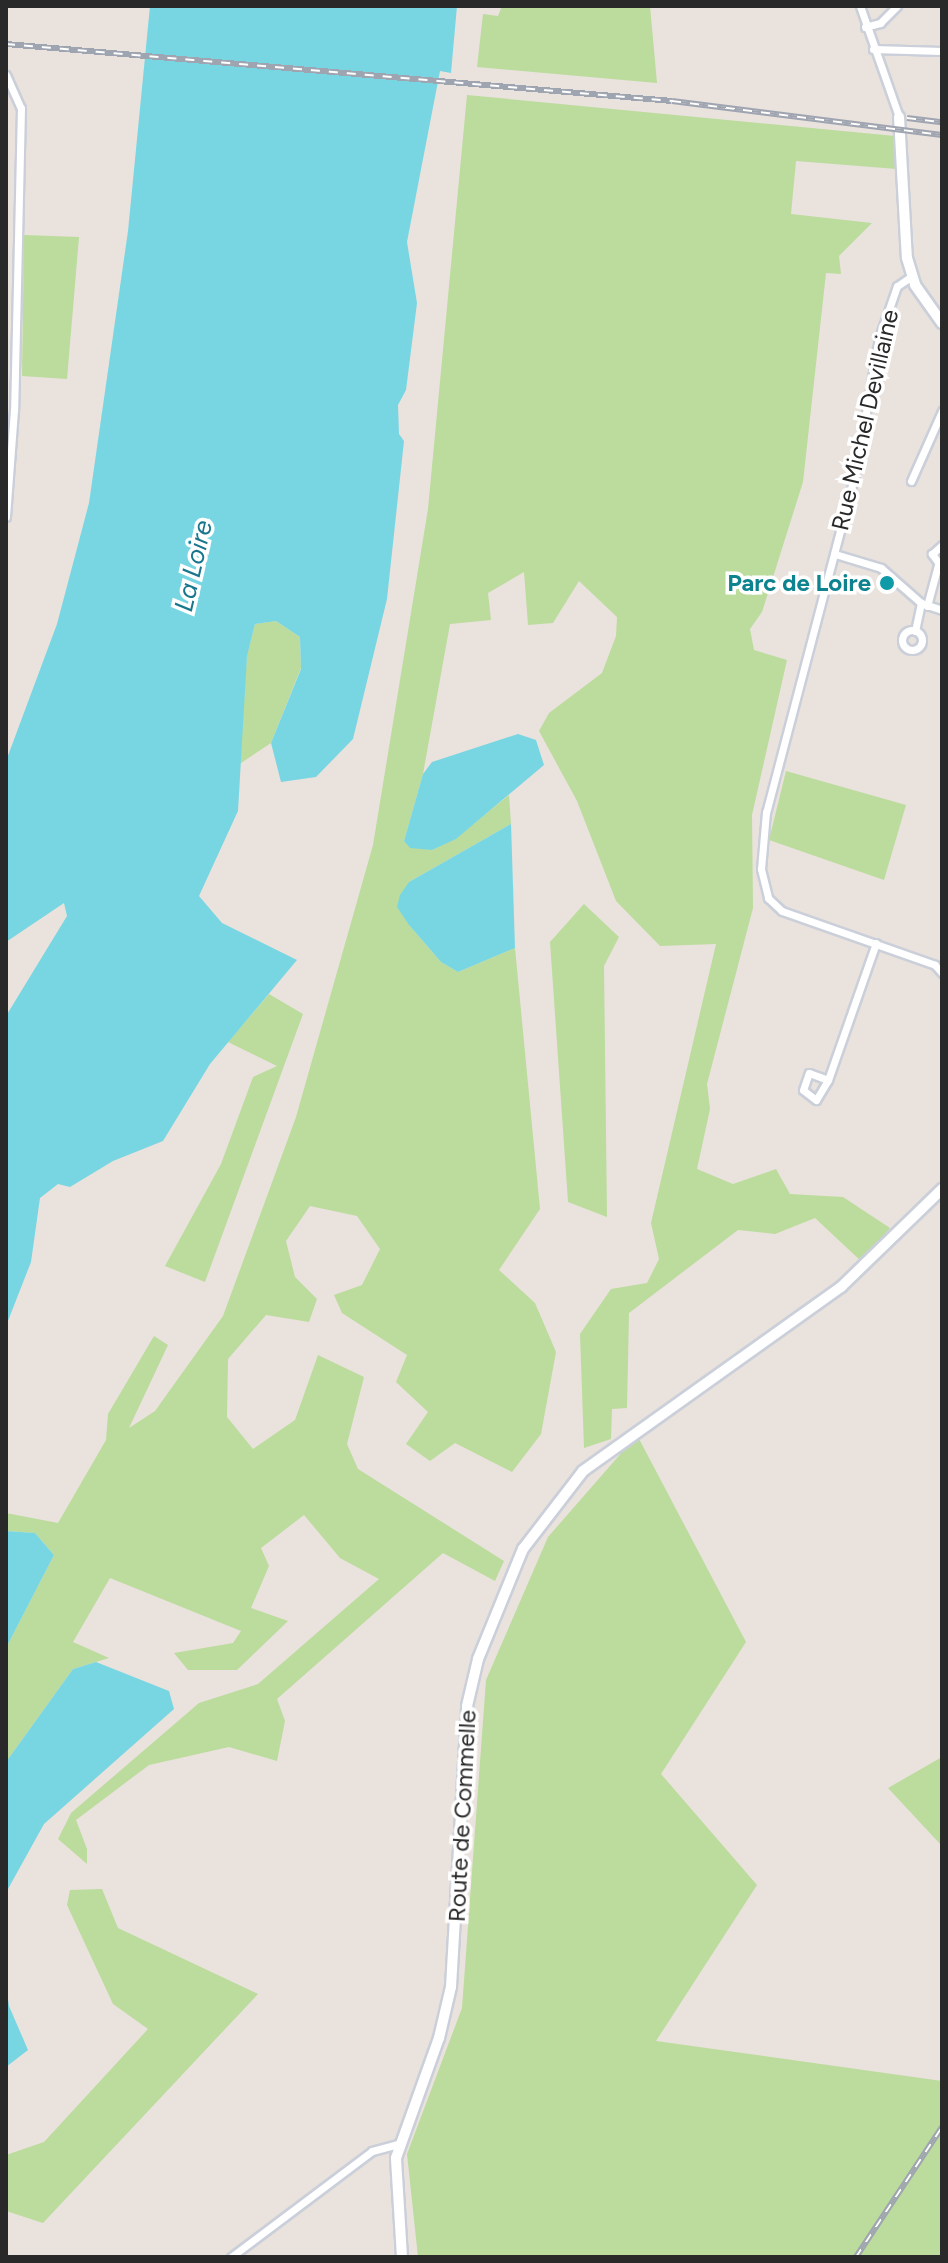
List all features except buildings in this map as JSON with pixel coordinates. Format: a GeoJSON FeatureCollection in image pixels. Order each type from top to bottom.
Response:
{"type":"FeatureCollection","features":[{"type":"Feature","properties":{"kind":"street"},"geometry":{"type":"LineString","coordinates":[[860,6],[899,117],[912,276],[942,323]]}},
{"type":"Feature","properties":{"kind":"street"},"geometry":{"type":"LineString","coordinates":[[865,27],[880,23],[897,6]]}},
{"type":"Feature","properties":{"kind":"street"},"geometry":{"type":"LineString","coordinates":[[873,49],[942,51]]}},
{"type":"Feature","properties":{"kind":"street"},"geometry":{"type":"LineString","coordinates":[[6,75],[21,108],[6,517]]}},
{"type":"Feature","properties":{"kind":"street","name":"Rue Michel Devillaine"},"geometry":{"type":"LineString","coordinates":[[912,276],[897,286],[879,338],[835,554],[766,812],[761,869],[768,898],[782,911],[876,943],[942,973]]}},
{"type":"Feature","properties":{"kind":"street"},"geometry":{"type":"LineString","coordinates":[[6,297],[16,297]]}},
{"type":"Feature","properties":{"kind":"street"},"geometry":{"type":"LineString","coordinates":[[911,481],[942,411]]}},
{"type":"Feature","properties":{"kind":"street"},"geometry":{"type":"LineString","coordinates":[[915,631],[940,565],[932,554],[942,545]]}},
{"type":"Feature","properties":{"kind":"street"},"geometry":{"type":"LineString","coordinates":[[835,554],[881,568],[924,605],[942,610]]}},
{"type":"Feature","properties":{"kind":"street"},"geometry":{"type":"LineString","coordinates":[[828,1080],[876,943]]}},
{"type":"Feature","properties":{"kind":"street","name":"Route de Commelle"},"geometry":{"type":"LineString","coordinates":[[402,2257],[396,2182],[399,2144],[439,2038],[451,1987],[471,1684],[523,1549],[583,1471],[841,1287],[942,1189]]}},
{"type":"Feature","properties":{"kind":"street"},"geometry":{"type":"LineString","coordinates":[[231,2257],[372,2151],[399,2144]]}},
{"type":"Feature","properties":{"kind":"green space"},"geometry":{"type":"Polygon","coordinates":[[[502,6],[650,6],[657,83],[477,67],[483,14],[498,16],[502,6]]]}},
{"type":"Feature","properties":{"kind":"green space"},"geometry":{"type":"Polygon","coordinates":[[[467,95],[895,136],[897,169],[796,161],[791,214],[872,223],[839,256],[841,274],[826,273],[803,482],[762,612],[750,629],[754,650],[787,660],[752,815],[753,908],[707,1084],[710,1109],[697,1169],[733,1184],[776,1169],[790,1194],[843,1197],[890,1228],[862,1262],[815,1218],[775,1234],[738,1230],[629,1313],[627,1408],[612,1409],[611,1439],[584,1448],[580,1334],[611,1289],[647,1283],[659,1259],[651,1223],[716,944],[660,946],[616,901],[577,801],[539,731],[549,713],[602,673],[616,636],[617,617],[579,581],[553,623],[528,625],[524,572],[488,593],[491,620],[450,624],[423,774],[404,841],[432,850],[455,839],[509,795],[511,824],[409,882],[409,925],[441,962],[458,972],[515,948],[540,1209],[499,1270],[535,1303],[556,1352],[541,1434],[512,1472],[455,1443],[430,1461],[406,1444],[428,1412],[396,1382],[407,1355],[342,1313],[334,1295],[362,1285],[380,1249],[357,1216],[310,1206],[286,1241],[295,1277],[317,1299],[309,1322],[266,1315],[228,1359],[227,1417],[253,1449],[295,1420],[318,1355],[364,1377],[347,1444],[358,1469],[504,1561],[495,1581],[443,1553],[277,1699],[285,1721],[277,1761],[229,1747],[149,1765],[76,1820],[87,1849],[87,1864],[58,1839],[71,1813],[199,1703],[258,1684],[379,1579],[340,1558],[304,1515],[261,1548],[269,1566],[251,1608],[288,1621],[237,1670],[188,1670],[174,1653],[233,1643],[241,1631],[110,1578],[73,1642],[109,1658],[73,1669],[6,1762],[6,1648],[54,1555],[35,1533],[6,1531],[6,1513],[58,1523],[106,1440],[108,1414],[154,1336],[168,1345],[129,1428],[155,1411],[223,1316],[296,1117],[373,845],[428,509],[467,95]]]}},
{"type":"Feature","properties":{"kind":"green space"},"geometry":{"type":"Polygon","coordinates":[[[24,235],[79,237],[67,379],[22,376],[24,235]]]}},
{"type":"Feature","properties":{"kind":"green space"},"geometry":{"type":"Polygon","coordinates":[[[276,621],[300,637],[301,668],[271,743],[238,765],[247,655],[255,624],[276,621]]]}},
{"type":"Feature","properties":{"kind":"green space"},"geometry":{"type":"Polygon","coordinates":[[[786,771],[906,805],[884,880],[769,840],[786,771]]]}},
{"type":"Feature","properties":{"kind":"green space"},"geometry":{"type":"Polygon","coordinates":[[[584,904],[619,937],[604,966],[607,1217],[568,1202],[550,942],[584,904]]]}},
{"type":"Feature","properties":{"kind":"green space"},"geometry":{"type":"Polygon","coordinates":[[[269,994],[303,1014],[205,1282],[165,1266],[221,1164],[253,1077],[277,1066],[228,1042],[269,994]]]}},
{"type":"Feature","properties":{"kind":"green space"},"geometry":{"type":"Polygon","coordinates":[[[637,1435],[746,1642],[661,1774],[757,1885],[656,2041],[942,2081],[942,2257],[418,2257],[407,2154],[462,2008],[486,1680],[548,1537],[637,1435]]]}},
{"type":"Feature","properties":{"kind":"green space"},"geometry":{"type":"Polygon","coordinates":[[[942,1757],[942,1846],[888,1788],[942,1757]]]}},
{"type":"Feature","properties":{"kind":"green space"},"geometry":{"type":"Polygon","coordinates":[[[102,1889],[118,1928],[258,1994],[43,2223],[6,2211],[6,2155],[44,2142],[148,2029],[113,2004],[67,1905],[70,1890],[102,1889]]]}},
{"type":"Feature","properties":{"kind":"water","name":"La Loire"},"geometry":{"type":"Polygon","coordinates":[[[150,6],[457,6],[451,73],[440,71],[407,242],[417,303],[406,390],[398,405],[399,434],[404,441],[387,599],[353,739],[316,777],[281,782],[271,743],[301,669],[300,637],[276,621],[255,624],[247,656],[238,811],[199,896],[222,923],[297,960],[210,1064],[163,1141],[113,1161],[70,1187],[58,1184],[40,1198],[31,1262],[6,1326],[6,1016],[67,916],[64,903],[6,942],[6,761],[57,624],[89,503],[128,231],[150,6]]]}},
{"type":"Feature","properties":{"kind":"water"},"geometry":{"type":"Polygon","coordinates":[[[518,734],[536,740],[544,765],[456,839],[432,850],[410,848],[404,841],[423,774],[432,762],[518,734]]]}},
{"type":"Feature","properties":{"kind":"water"},"geometry":{"type":"Polygon","coordinates":[[[511,824],[515,948],[458,972],[441,962],[409,925],[397,907],[400,895],[409,882],[511,824]]]}},
{"type":"Feature","properties":{"kind":"water"},"geometry":{"type":"Polygon","coordinates":[[[6,1531],[35,1533],[54,1555],[6,1648],[6,1531]]]}},
{"type":"Feature","properties":{"kind":"water"},"geometry":{"type":"Polygon","coordinates":[[[96,1662],[169,1691],[174,1709],[44,1824],[8,1889],[6,1907],[6,1762],[73,1669],[96,1662]]]}},
{"type":"Feature","properties":{"kind":"water"},"geometry":{"type":"Polygon","coordinates":[[[6,1985],[9,2006],[28,2050],[6,2067],[6,1985]]]}},
{"type":"Feature","properties":{"kind":"railway"},"geometry":{"type":"LineString","coordinates":[[6,44],[672,101],[942,135]]}},
{"type":"Feature","properties":{"kind":"railway"},"geometry":{"type":"LineString","coordinates":[[907,118],[942,122]]}},
{"type":"Feature","properties":{"kind":"railway"},"geometry":{"type":"LineString","coordinates":[[856,2257],[942,2127]]}},
{"type":"Feature","properties":{"kind":"place","name":"Parc de Loire"},"geometry":{"type":"Point","coordinates":[887,583]}}]}
